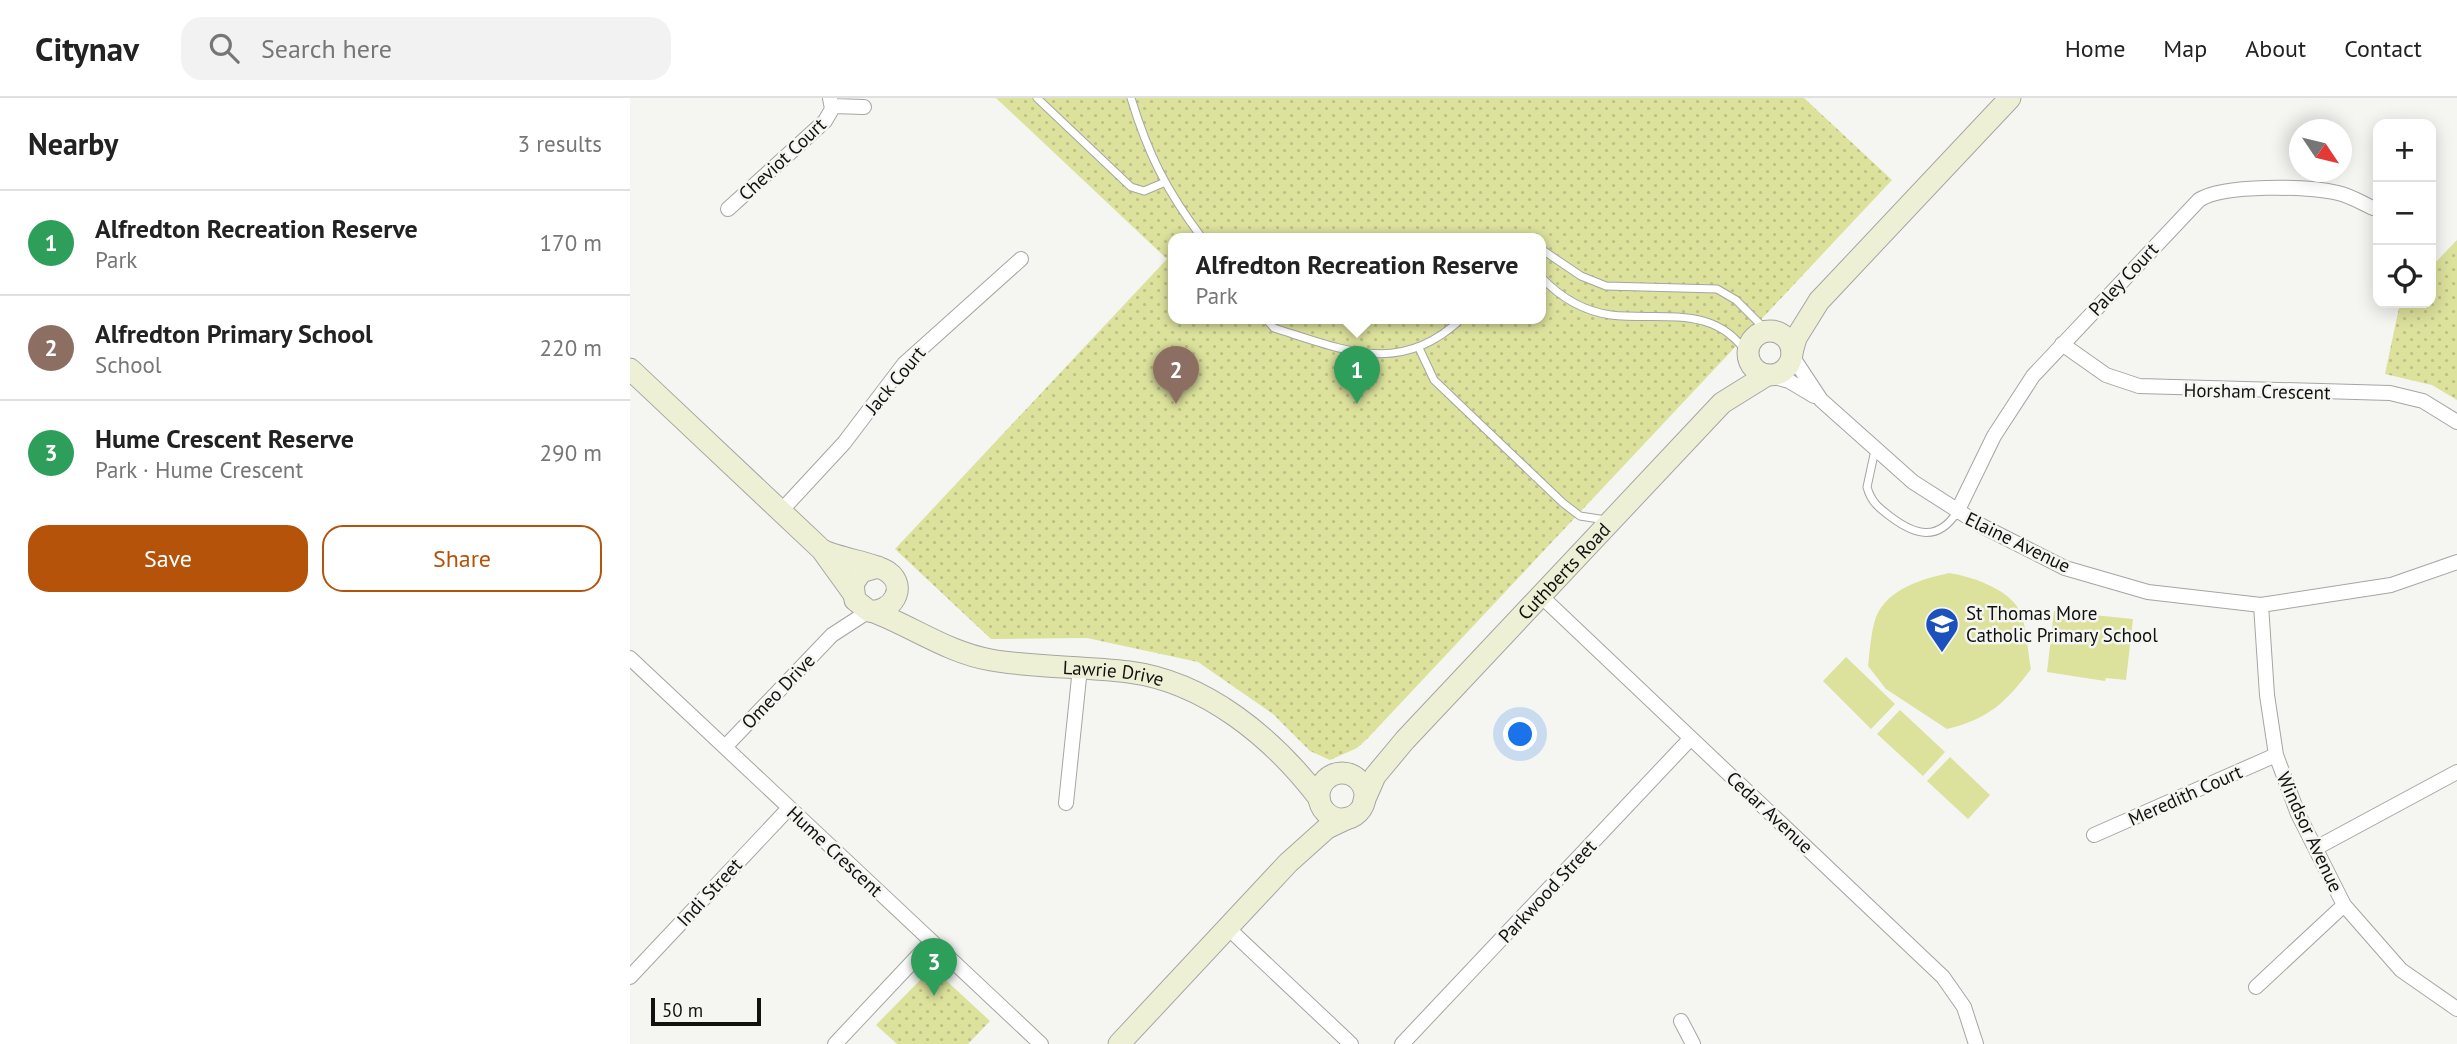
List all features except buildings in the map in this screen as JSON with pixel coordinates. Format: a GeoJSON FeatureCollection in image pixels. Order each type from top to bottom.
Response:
{"type":"FeatureCollection","features":[{"type":"Feature","properties":{"kind":"street"},"geometry":{"type":"LineString","coordinates":[[1819,301],[1754,338],[1748,356],[1754,369],[1769,375],[1786,368],[1798,333],[1819,301],[2010,98]]}},
{"type":"Feature","properties":{"kind":"street","name":"Cheviot Court"},"geometry":{"type":"LineString","coordinates":[[727,209],[821,126],[831,102],[864,107]]}},
{"type":"Feature","properties":{"kind":"street","name":"Paley Court"},"geometry":{"type":"LineString","coordinates":[[1957,512],[2005,415],[2033,376],[2193,204],[2206,195],[2232,189],[2326,191],[2348,196],[2373,208]]}},
{"type":"Feature","properties":{"kind":"street","name":"Jack Court"},"geometry":{"type":"LineString","coordinates":[[781,511],[844,443],[904,364],[1021,259]]}},
{"type":"Feature","properties":{"kind":"street"},"geometry":{"type":"LineString","coordinates":[[1769,331],[1785,337],[1792,354]]}},
{"type":"Feature","properties":{"kind":"street","name":"Horsham Crescent"},"geometry":{"type":"LineString","coordinates":[[2062,344],[2106,374],[2139,386],[2390,393],[2423,401],[2457,422]]}},
{"type":"Feature","properties":{"kind":"street","name":"Elaine Avenue"},"geometry":{"type":"LineString","coordinates":[[1792,354],[1821,400]]}},
{"type":"Feature","properties":{"kind":"street","name":"Cuthberts Road"},"geometry":{"type":"LineString","coordinates":[[1364,801],[1374,776],[1405,740],[1722,403],[1748,356]]}},
{"type":"Feature","properties":{"kind":"street"},"geometry":{"type":"LineString","coordinates":[[630,369],[822,550],[860,607],[871,611],[891,604],[897,591],[891,574],[822,550]]}},
{"type":"Feature","properties":{"kind":"street","name":"Cuthberts Road"},"geometry":{"type":"LineString","coordinates":[[1722,403],[1769,375]]}},
{"type":"Feature","properties":{"kind":"street","name":"Elaine Avenue"},"geometry":{"type":"LineString","coordinates":[[1769,375],[1789,381],[1821,400],[1875,450],[1957,512],[2065,568],[2148,592],[2261,605],[2391,585],[2457,562]]}},
{"type":"Feature","properties":{"kind":"street"},"geometry":{"type":"LineString","coordinates":[[853,594],[858,575],[869,568],[878,568]]}},
{"type":"Feature","properties":{"kind":"street","name":"Lawrie Drive"},"geometry":{"type":"LineString","coordinates":[[895,581],[905,605],[926,635]]}},
{"type":"Feature","properties":{"kind":"street","name":"Omeo Drive"},"geometry":{"type":"LineString","coordinates":[[832,635],[853,594]]}},
{"type":"Feature","properties":{"kind":"street","name":"Cedar Avenue"},"geometry":{"type":"LineString","coordinates":[[1541,596],[1944,977],[1964,1007],[1976,1044]]}},
{"type":"Feature","properties":{"kind":"street","name":"Windsor Avenue"},"geometry":{"type":"LineString","coordinates":[[2261,605],[2267,695],[2276,755],[2298,814],[2344,905],[2401,970],[2457,1009]]}},
{"type":"Feature","properties":{"kind":"street","name":"Omeo Drive"},"geometry":{"type":"LineString","coordinates":[[725,747],[832,635],[871,611]]}},
{"type":"Feature","properties":{"kind":"street","name":"Lawrie Drive"},"geometry":{"type":"LineString","coordinates":[[871,611],[961,652],[991,660],[1150,676],[1191,690],[1222,707],[1282,757],[1319,799]]}},
{"type":"Feature","properties":{"kind":"street","name":"Hume Crescent"},"geometry":{"type":"LineString","coordinates":[[630,658],[1041,1044]]}},
{"type":"Feature","properties":{"kind":"street"},"geometry":{"type":"LineString","coordinates":[[1066,803],[1080,668]]}},
{"type":"Feature","properties":{"kind":"street","name":"Parkwood Street"},"geometry":{"type":"LineString","coordinates":[[1402,1044],[1691,738]]}},
{"type":"Feature","properties":{"kind":"street","name":"Cuthberts Road"},"geometry":{"type":"LineString","coordinates":[[1340,773],[1364,766],[1405,740]]}},
{"type":"Feature","properties":{"kind":"street","name":"Meredith Court"},"geometry":{"type":"LineString","coordinates":[[2094,835],[2276,755]]}},
{"type":"Feature","properties":{"kind":"street","name":"Lawrie Drive"},"geometry":{"type":"LineString","coordinates":[[1282,757],[1319,771],[1340,773]]}},
{"type":"Feature","properties":{"kind":"street"},"geometry":{"type":"LineString","coordinates":[[2316,848],[2457,772]]}},
{"type":"Feature","properties":{"kind":"street"},"geometry":{"type":"LineString","coordinates":[[1119,1044],[1288,863],[1320,834],[1357,813],[1364,801],[1361,783],[1353,776],[1340,773],[1324,782],[1312,825],[1288,863]]}},
{"type":"Feature","properties":{"kind":"street"},"geometry":{"type":"LineString","coordinates":[[1319,799],[1330,816],[1348,818]]}},
{"type":"Feature","properties":{"kind":"street","name":"Indi Street"},"geometry":{"type":"LineString","coordinates":[[630,977],[789,808]]}},
{"type":"Feature","properties":{"kind":"street"},"geometry":{"type":"LineString","coordinates":[[2256,987],[2344,905]]}},
{"type":"Feature","properties":{"kind":"street"},"geometry":{"type":"LineString","coordinates":[[1229,929],[1351,1044]]}},
{"type":"Feature","properties":{"kind":"street"},"geometry":{"type":"LineString","coordinates":[[835,1044],[931,942]]}},
{"type":"Feature","properties":{"kind":"street"},"geometry":{"type":"LineString","coordinates":[[1681,1021],[1693,1044]]}},
{"type":"Feature","properties":{"kind":"lane"},"geometry":{"type":"LineString","coordinates":[[1037,98],[1131,187],[1144,191],[1163,183]]}},
{"type":"Feature","properties":{"kind":"lane"},"geometry":{"type":"LineString","coordinates":[[1131,98],[1144,141],[1163,183],[1198,233]]}},
{"type":"Feature","properties":{"kind":"lane"},"geometry":{"type":"LineString","coordinates":[[1546,252],[1581,276],[1606,286],[1717,289],[1736,300],[1769,331]]}},
{"type":"Feature","properties":{"kind":"lane"},"geometry":{"type":"LineString","coordinates":[[1546,282],[1561,296],[1595,311],[1622,315],[1672,314],[1703,320],[1731,334],[1748,356]]}},
{"type":"Feature","properties":{"kind":"lane"},"geometry":{"type":"LineString","coordinates":[[1270,324],[1274,328],[1359,354],[1382,355],[1419,348],[1455,324]]}},
{"type":"Feature","properties":{"kind":"lane"},"geometry":{"type":"LineString","coordinates":[[1419,348],[1434,380],[1569,508],[1584,517],[1612,520]]}},
{"type":"Feature","properties":{"kind":"lane"},"geometry":{"type":"LineString","coordinates":[[1875,450],[1867,487],[1879,508],[1908,530],[1923,534],[1943,527],[1957,512]]}},
{"type":"Feature","properties":{"kind":"green space"},"geometry":{"type":"Polygon","coordinates":[[[996,98],[1804,98],[1892,180],[1367,739],[1357,748],[1330,760],[1310,751],[1273,714],[1198,662],[1087,638],[991,639],[895,549],[1167,259],[996,98]]]}},
{"type":"Feature","properties":{"kind":"green space"},"geometry":{"type":"Polygon","coordinates":[[[2457,240],[2457,400],[2432,385],[2385,374],[2399,308],[2436,308],[2436,262],[2457,240]]]}},
{"type":"Feature","properties":{"kind":"green space"},"geometry":{"type":"Polygon","coordinates":[[[1949,573],[1987,584],[2005,595],[2018,608],[2023,620],[2031,669],[1995,708],[1974,720],[1947,729],[1886,689],[1868,666],[1873,628],[1882,607],[1907,586],[1949,573]]]}},
{"type":"Feature","properties":{"kind":"green space"},"geometry":{"type":"Polygon","coordinates":[[[2054,611],[2133,619],[2126,680],[2106,678],[2105,681],[2047,672],[2054,611]]]}},
{"type":"Feature","properties":{"kind":"green space"},"geometry":{"type":"Polygon","coordinates":[[[1846,657],[1895,704],[1871,729],[1823,681],[1846,657]]]}},
{"type":"Feature","properties":{"kind":"green space"},"geometry":{"type":"Polygon","coordinates":[[[1900,710],[1945,752],[1923,776],[1877,734],[1900,710]]]}},
{"type":"Feature","properties":{"kind":"green space"},"geometry":{"type":"Polygon","coordinates":[[[1950,757],[1990,795],[1968,819],[1927,781],[1950,757]]]}},
{"type":"Feature","properties":{"kind":"green space"},"geometry":{"type":"Polygon","coordinates":[[[929,971],[937,972],[990,1021],[968,1044],[897,1044],[876,1025],[929,971]]]}},
{"type":"Feature","properties":{"kind":"place","name":"Alfredton Primary School"},"geometry":{"type":"Point","coordinates":[1176,404]}},
{"type":"Feature","properties":{"kind":"place","name":"Alfredton Recreation Reserve"},"geometry":{"type":"Point","coordinates":[1357,404]}},
{"type":"Feature","properties":{"kind":"place","name":"St Thomas More Catholic Primary School"},"geometry":{"type":"Point","coordinates":[1942,654]}},
{"type":"Feature","properties":{"kind":"place","name":"Hume Crescent Reserve"},"geometry":{"type":"Point","coordinates":[934,996]}}]}
